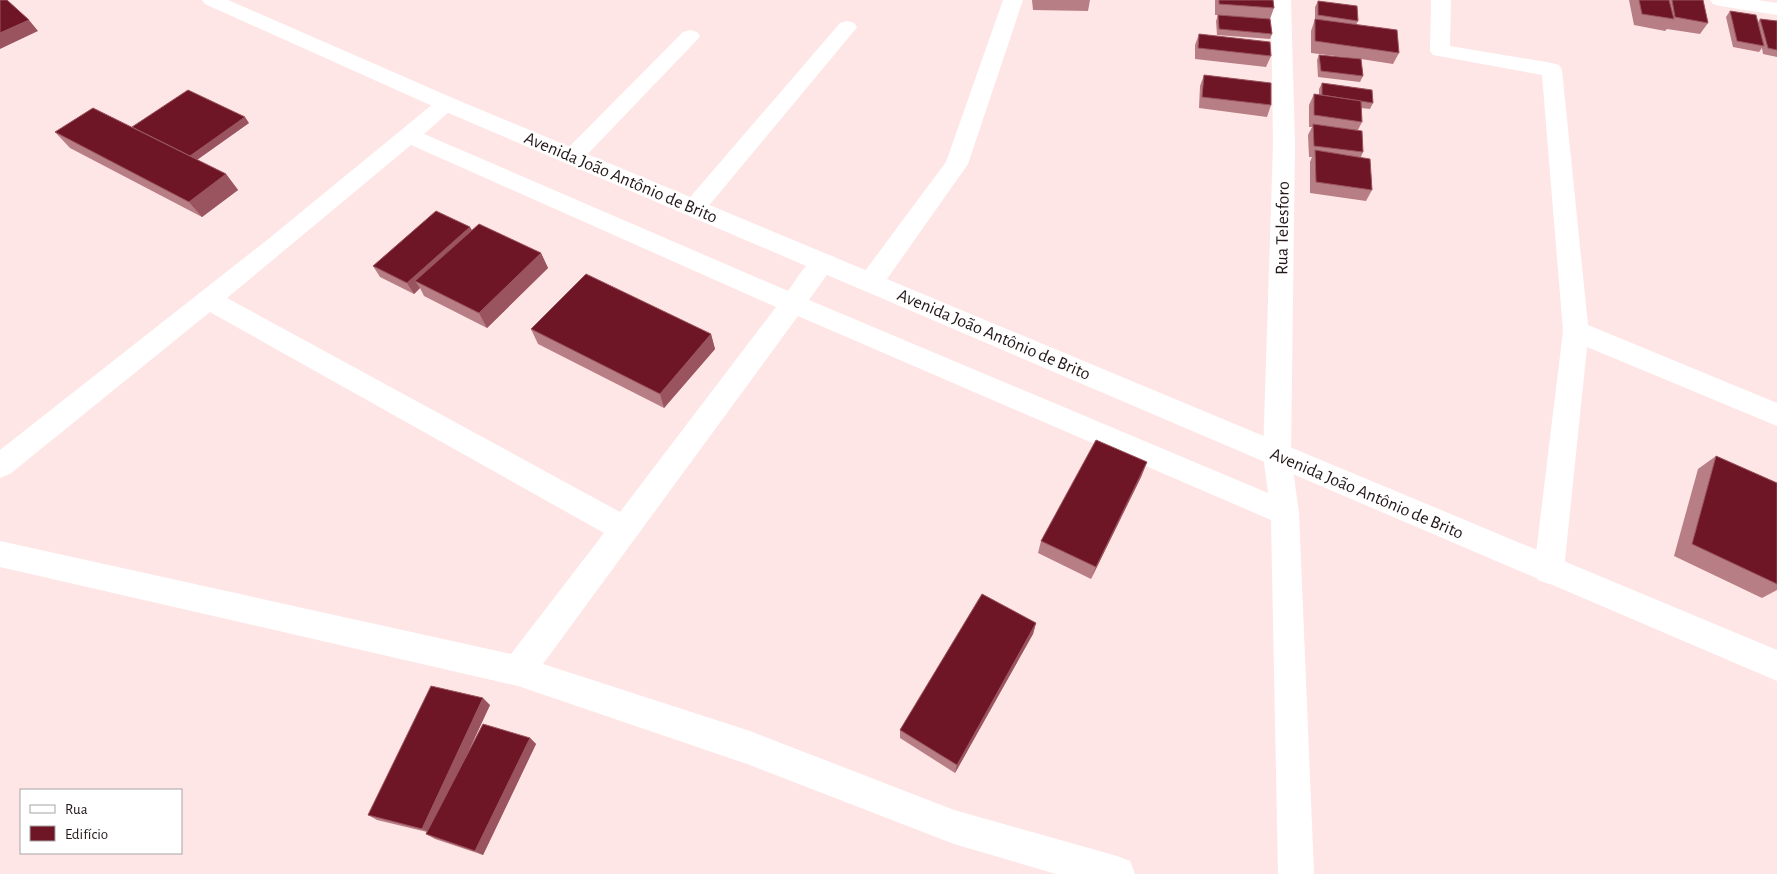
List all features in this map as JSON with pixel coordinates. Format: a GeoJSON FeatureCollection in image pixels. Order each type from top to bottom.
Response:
{"type":"FeatureCollection","features":[{"type":"Feature","properties":{"kind":"street","name":"Avenida João Antônio de Brito"},"geometry":{"type":"LineString","coordinates":[[212,0],[447,104],[1777,666]]}},
{"type":"Feature","properties":{"kind":"street"},"geometry":{"type":"LineString","coordinates":[[871,282],[957,164],[1013,0]]}},
{"type":"Feature","properties":{"kind":"street","name":"Rua Telesforo"},"geometry":{"type":"LineString","coordinates":[[1281,0],[1284,144],[1277,455],[1285,513],[1296,874]]}},
{"type":"Feature","properties":{"kind":"street"},"geometry":{"type":"LineString","coordinates":[[1441,0],[1440,51],[1552,70],[1576,331],[1549,570]]}},
{"type":"Feature","properties":{"kind":"street"},"geometry":{"type":"LineString","coordinates":[[1731,1],[1777,9]]}},
{"type":"Feature","properties":{"kind":"street"},"geometry":{"type":"LineString","coordinates":[[694,208],[848,28]]}},
{"type":"Feature","properties":{"kind":"street"},"geometry":{"type":"LineString","coordinates":[[572,157],[690,36]]}},
{"type":"Feature","properties":{"kind":"street"},"geometry":{"type":"LineString","coordinates":[[0,466],[208,300],[447,104]]}},
{"type":"Feature","properties":{"kind":"street"},"geometry":{"type":"LineString","coordinates":[[409,136],[794,304],[1285,513]]}},
{"type":"Feature","properties":{"kind":"street"},"geometry":{"type":"LineString","coordinates":[[518,671],[824,262]]}},
{"type":"Feature","properties":{"kind":"street"},"geometry":{"type":"LineString","coordinates":[[208,300],[624,529]]}},
{"type":"Feature","properties":{"kind":"street"},"geometry":{"type":"LineString","coordinates":[[1576,331],[1777,415]]}},
{"type":"Feature","properties":{"kind":"street"},"geometry":{"type":"LineString","coordinates":[[0,554],[518,671],[750,748],[954,827],[1117,874]]}},
{"type":"Feature","properties":{"kind":"building"},"geometry":{"type":"Polygon","coordinates":[[[0,0],[7,0],[29,20],[0,33],[0,0]]]}},
{"type":"Feature","properties":{"kind":"building"},"geometry":{"type":"Polygon","coordinates":[[[1219,0],[1273,0],[1274,8],[1219,4],[1219,0]]]}},
{"type":"Feature","properties":{"kind":"building"},"geometry":{"type":"Polygon","coordinates":[[[1639,0],[1669,0],[1674,19],[1642,14],[1639,0]]]}},
{"type":"Feature","properties":{"kind":"building"},"geometry":{"type":"Polygon","coordinates":[[[1672,0],[1703,0],[1708,23],[1675,17],[1672,0]]]}},
{"type":"Feature","properties":{"kind":"building"},"geometry":{"type":"Polygon","coordinates":[[[1318,1],[1357,6],[1358,21],[1318,15],[1318,1]]]}},
{"type":"Feature","properties":{"kind":"building"},"geometry":{"type":"Polygon","coordinates":[[[1730,11],[1756,15],[1764,46],[1737,41],[1730,11]]]}},
{"type":"Feature","properties":{"kind":"building"},"geometry":{"type":"Polygon","coordinates":[[[1218,15],[1270,19],[1272,34],[1219,29],[1218,15]]]}},
{"type":"Feature","properties":{"kind":"building"},"geometry":{"type":"Polygon","coordinates":[[[1315,19],[1397,30],[1399,53],[1315,41],[1315,19]]]}},
{"type":"Feature","properties":{"kind":"building"},"geometry":{"type":"Polygon","coordinates":[[[1760,19],[1777,21],[1777,50],[1768,48],[1760,19]]]}},
{"type":"Feature","properties":{"kind":"building"},"geometry":{"type":"Polygon","coordinates":[[[1199,34],[1270,42],[1271,56],[1198,48],[1199,34]]]}},
{"type":"Feature","properties":{"kind":"building"},"geometry":{"type":"Polygon","coordinates":[[[1319,55],[1361,59],[1363,76],[1321,71],[1319,55]]]}},
{"type":"Feature","properties":{"kind":"building"},"geometry":{"type":"Polygon","coordinates":[[[1204,75],[1271,83],[1271,105],[1202,97],[1204,75]]]}},
{"type":"Feature","properties":{"kind":"building"},"geometry":{"type":"Polygon","coordinates":[[[1322,83],[1372,90],[1373,103],[1322,95],[1322,83]]]}},
{"type":"Feature","properties":{"kind":"building"},"geometry":{"type":"Polygon","coordinates":[[[188,90],[245,117],[190,156],[132,127],[188,90]]]}},
{"type":"Feature","properties":{"kind":"building"},"geometry":{"type":"Polygon","coordinates":[[[1314,94],[1361,101],[1362,122],[1314,115],[1314,94]]]}},
{"type":"Feature","properties":{"kind":"building"},"geometry":{"type":"Polygon","coordinates":[[[93,108],[226,174],[189,202],[55,132],[93,108]]]}},
{"type":"Feature","properties":{"kind":"building"},"geometry":{"type":"Polygon","coordinates":[[[1313,124],[1362,131],[1363,152],[1314,146],[1313,124]]]}},
{"type":"Feature","properties":{"kind":"building"},"geometry":{"type":"Polygon","coordinates":[[[1315,150],[1370,159],[1372,190],[1316,182],[1315,150]]]}},
{"type":"Feature","properties":{"kind":"building"},"geometry":{"type":"Polygon","coordinates":[[[436,211],[470,227],[407,283],[373,266],[436,211]]]}},
{"type":"Feature","properties":{"kind":"building"},"geometry":{"type":"Polygon","coordinates":[[[479,224],[541,253],[479,313],[415,281],[479,224]]]}},
{"type":"Feature","properties":{"kind":"building"},"geometry":{"type":"Polygon","coordinates":[[[586,274],[711,334],[660,394],[531,329],[586,274]]]}},
{"type":"Feature","properties":{"kind":"building"},"geometry":{"type":"Polygon","coordinates":[[[1096,440],[1147,462],[1096,567],[1041,541],[1096,440]]]}},
{"type":"Feature","properties":{"kind":"building"},"geometry":{"type":"Polygon","coordinates":[[[1716,456],[1777,483],[1777,584],[1692,544],[1716,456]]]}},
{"type":"Feature","properties":{"kind":"building"},"geometry":{"type":"Polygon","coordinates":[[[982,594],[1036,623],[957,765],[900,730],[982,594]]]}},
{"type":"Feature","properties":{"kind":"building"},"geometry":{"type":"Polygon","coordinates":[[[431,686],[483,698],[422,829],[368,815],[431,686]]]}},
{"type":"Feature","properties":{"kind":"building"},"geometry":{"type":"Polygon","coordinates":[[[483,724],[530,738],[475,851],[426,834],[483,724]]]}}]}
